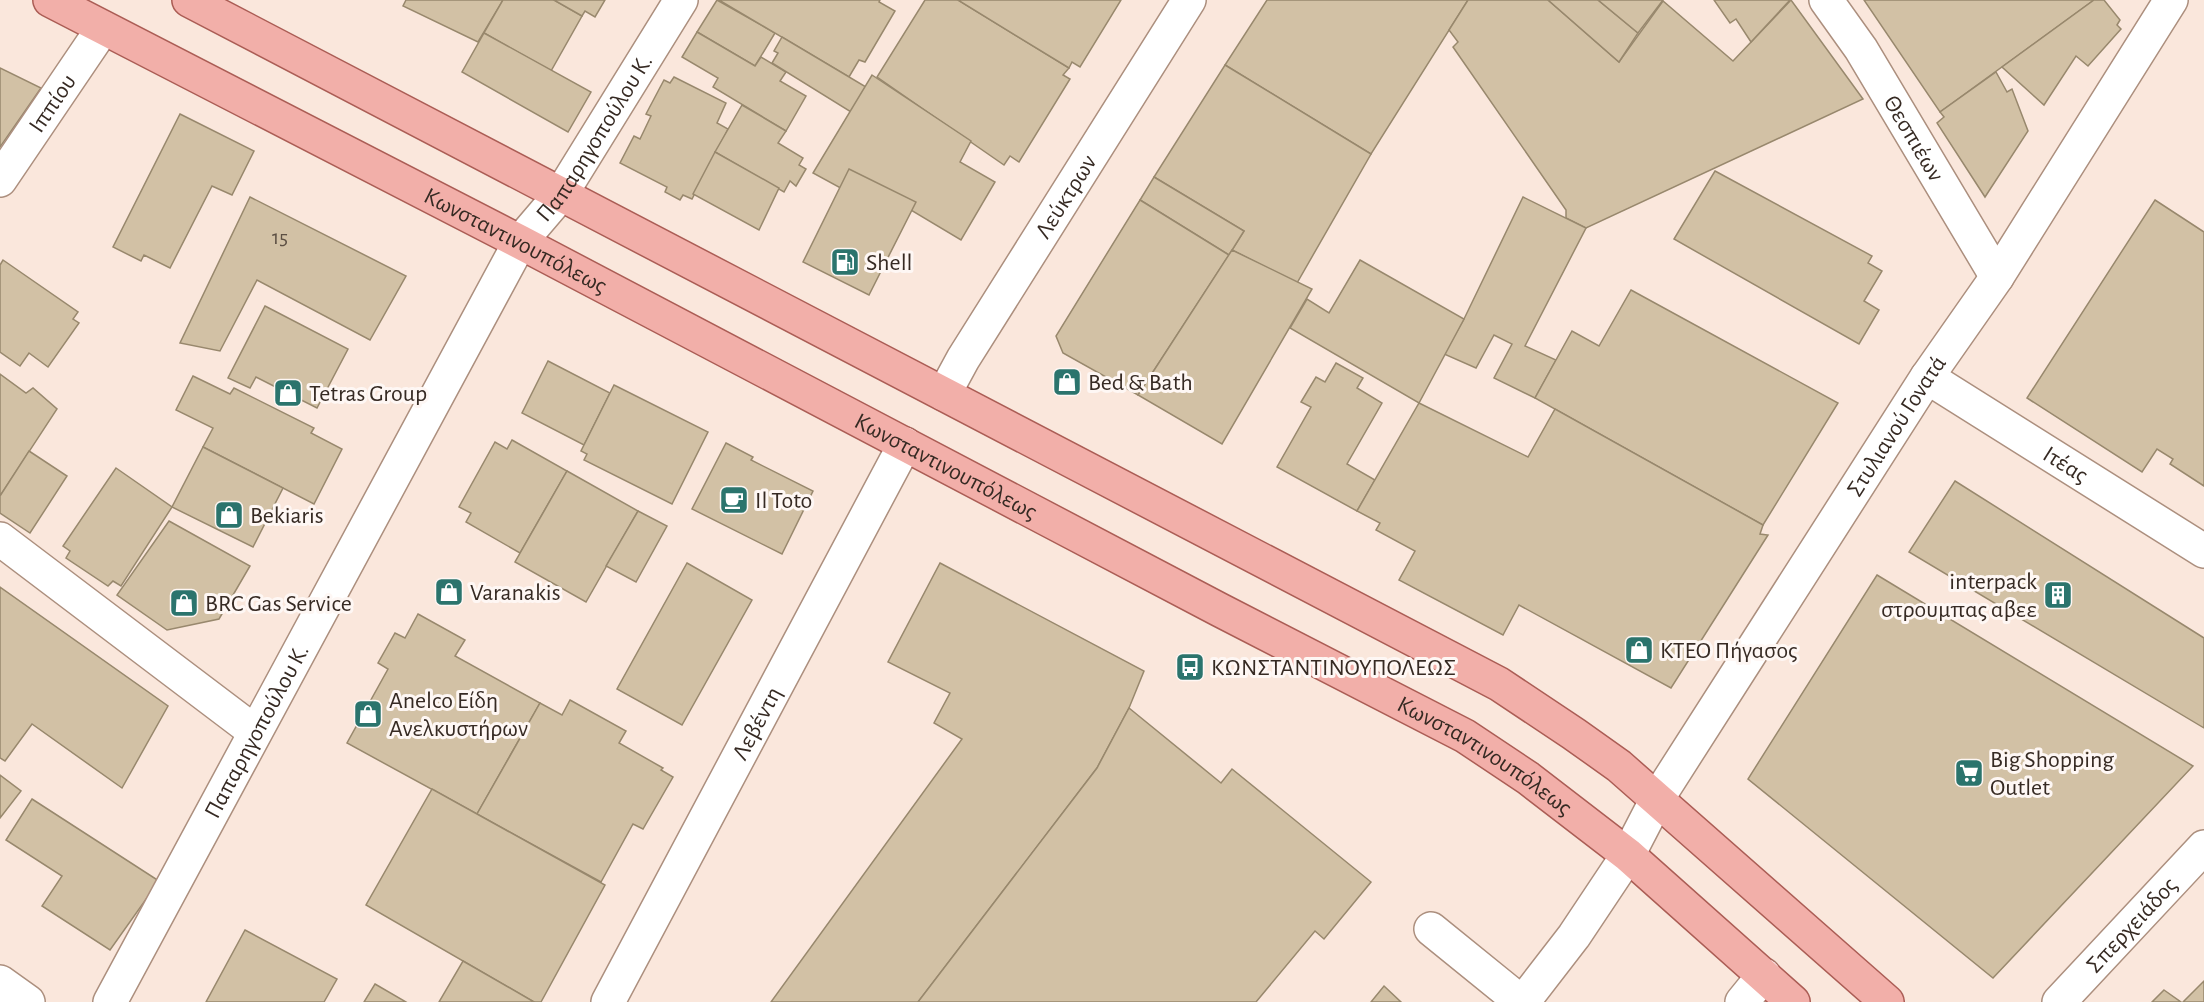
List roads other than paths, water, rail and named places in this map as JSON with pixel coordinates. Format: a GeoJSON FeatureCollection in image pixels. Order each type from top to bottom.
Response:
{"type":"FeatureCollection","features":[{"type":"Feature","properties":{"kind":"main road","name":"Κωνσταντινουπόλεως"},"geometry":{"type":"LineString","coordinates":[[50,0],[520,242],[1220,610],[1465,736],[1528,778],[1628,855],[1793,1002]]}},
{"type":"Feature","properties":{"kind":"main road"},"geometry":{"type":"LineString","coordinates":[[189,0],[1499,684],[1618,766],[1887,1002]]}},
{"type":"Feature","properties":{"kind":"street","name":"Παπαρηγοπούλου Κ."},"geometry":{"type":"LineString","coordinates":[[110,1002],[520,242],[561,194],[681,0]]}},
{"type":"Feature","properties":{"kind":"street","name":"Λεύκτρων"},"geometry":{"type":"LineString","coordinates":[[944,394],[963,359],[1189,0]]}},
{"type":"Feature","properties":{"kind":"street","name":"Θεσπιέων"},"geometry":{"type":"LineString","coordinates":[[1826,0],[1861,49],[1997,277]]}},
{"type":"Feature","properties":{"kind":"street","name":"Στυλιανού Γονατά"},"geometry":{"type":"LineString","coordinates":[[1522,1002],[1574,936],[1628,855],[1657,799],[1927,377],[1997,277],[2171,0]]}},
{"type":"Feature","properties":{"kind":"street","name":"Ιππίου"},"geometry":{"type":"LineString","coordinates":[[0,180],[103,27]]}},
{"type":"Feature","properties":{"kind":"street","name":"Ιτέας"},"geometry":{"type":"LineString","coordinates":[[1927,377],[2204,552]]}},
{"type":"Feature","properties":{"kind":"street","name":"Λεβέντη"},"geometry":{"type":"LineString","coordinates":[[608,1002],[905,444]]}},
{"type":"Feature","properties":{"kind":"street"},"geometry":{"type":"LineString","coordinates":[[0,539],[255,732]]}},
{"type":"Feature","properties":{"kind":"street","name":"Σπερχειάδος"},"geometry":{"type":"LineString","coordinates":[[2060,1002],[2204,847]]}},
{"type":"Feature","properties":{"kind":"street"},"geometry":{"type":"LineString","coordinates":[[1431,929],[1522,1002]]}},
{"type":"Feature","properties":{"kind":"street"},"geometry":{"type":"LineString","coordinates":[[1742,1002],[1764,975]]}},
{"type":"Feature","properties":{"kind":"street"},"geometry":{"type":"LineString","coordinates":[[0,982],[28,1002]]}},
{"type":"Feature","properties":{"kind":"place","name":"Shell"},"geometry":{"type":"Point","coordinates":[845,262]}},
{"type":"Feature","properties":{"kind":"place","name":"Bed & Bath"},"geometry":{"type":"Point","coordinates":[1067,382]}},
{"type":"Feature","properties":{"kind":"place","name":"Tetras Group"},"geometry":{"type":"Point","coordinates":[288,393]}},
{"type":"Feature","properties":{"kind":"place","name":"Il Toto"},"geometry":{"type":"Point","coordinates":[734,500]}},
{"type":"Feature","properties":{"kind":"place","name":"Bekiaris"},"geometry":{"type":"Point","coordinates":[229,515]}},
{"type":"Feature","properties":{"kind":"place","name":"Varanakis"},"geometry":{"type":"Point","coordinates":[449,592]}},
{"type":"Feature","properties":{"kind":"place","name":"interpack στρουμπας αβεε"},"geometry":{"type":"Point","coordinates":[2058,595]}},
{"type":"Feature","properties":{"kind":"place","name":"BRC Gas Service"},"geometry":{"type":"Point","coordinates":[184,603]}},
{"type":"Feature","properties":{"kind":"place","name":"ΚΤΕΟ Πήγασος"},"geometry":{"type":"Point","coordinates":[1639,650]}},
{"type":"Feature","properties":{"kind":"place","name":"ΚΩΝΣΤΑΝΤΙΝΟΥΠΟΛΕΩΣ"},"geometry":{"type":"Point","coordinates":[1190,667]}},
{"type":"Feature","properties":{"kind":"place","name":"Anelco Είδη Ανελκυστήρων"},"geometry":{"type":"Point","coordinates":[368,714]}},
{"type":"Feature","properties":{"kind":"place","name":"Big Shopping Outlet"},"geometry":{"type":"Point","coordinates":[1969,773]}}]}
